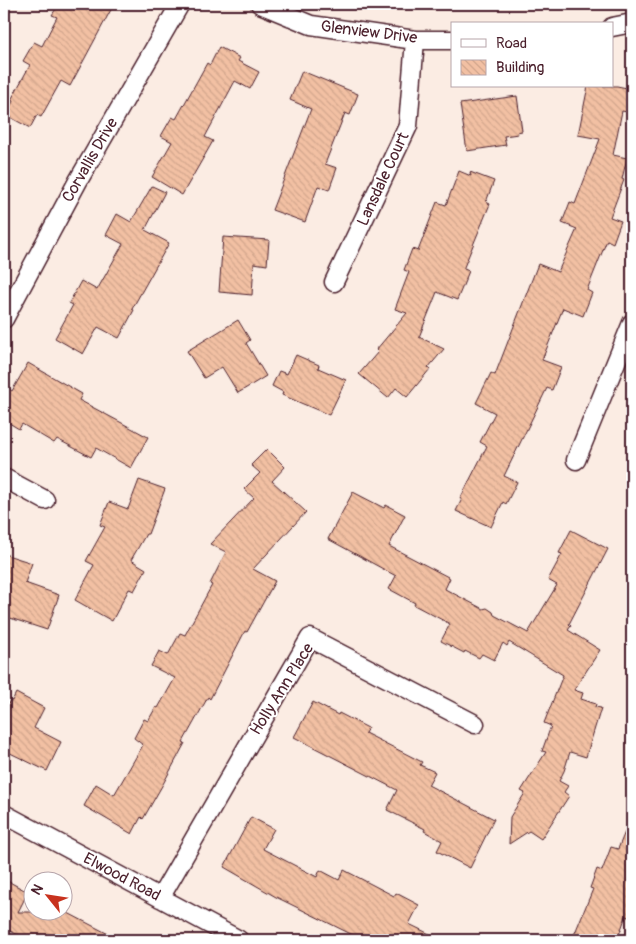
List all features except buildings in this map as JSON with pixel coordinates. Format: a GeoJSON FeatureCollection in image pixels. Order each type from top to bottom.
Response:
{"type":"FeatureCollection","features":[{"type":"Feature","properties":{"kind":"street","name":"Corvallis Drive"},"geometry":{"type":"LineString","coordinates":[[4,319],[78,181],[180,4]]}},
{"type":"Feature","properties":{"kind":"street","name":"Glenview Drive"},"geometry":{"type":"LineString","coordinates":[[260,4],[311,25],[415,40],[451,40]]}},
{"type":"Feature","properties":{"kind":"street"},"geometry":{"type":"LineString","coordinates":[[614,26],[632,22]]}},
{"type":"Feature","properties":{"kind":"street","name":"Lansdale Court"},"geometry":{"type":"LineString","coordinates":[[334,282],[408,126],[415,40]]}},
{"type":"Feature","properties":{"kind":"street"},"geometry":{"type":"LineString","coordinates":[[576,460],[632,323]]}},
{"type":"Feature","properties":{"kind":"street"},"geometry":{"type":"LineString","coordinates":[[4,478],[45,500]]}},
{"type":"Feature","properties":{"kind":"street","name":"Holly Ann Place"},"geometry":{"type":"LineString","coordinates":[[160,898],[310,638],[475,724]]}},
{"type":"Feature","properties":{"kind":"street","name":"Elwood Road"},"geometry":{"type":"LineString","coordinates":[[4,814],[239,940]]}}]}
